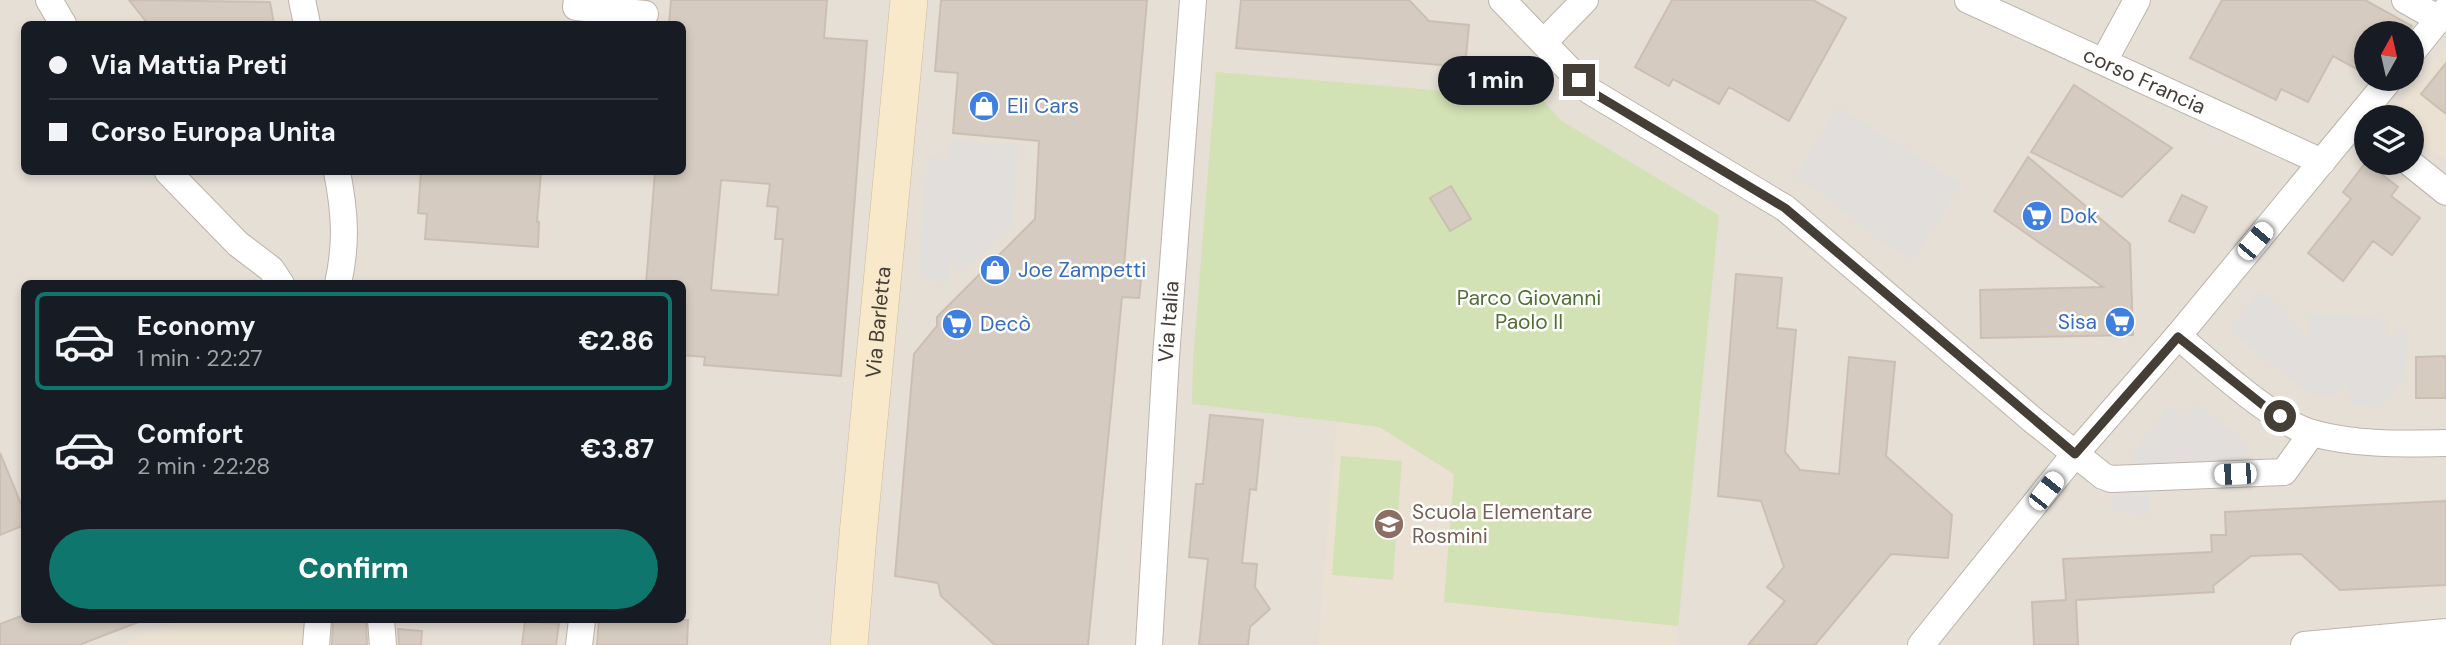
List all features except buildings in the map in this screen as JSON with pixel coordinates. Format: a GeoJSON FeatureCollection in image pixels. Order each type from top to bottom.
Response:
{"type":"FeatureCollection","features":[{"type":"Feature","properties":{"kind":"main road","name":"Via Barletta"},"geometry":{"type":"LineString","coordinates":[[849,645],[909,0]]}},
{"type":"Feature","properties":{"kind":"street"},"geometry":{"type":"LineString","coordinates":[[49,0],[61,21]]}},
{"type":"Feature","properties":{"kind":"street"},"geometry":{"type":"LineString","coordinates":[[302,0],[306,21]]}},
{"type":"Feature","properties":{"kind":"street"},"geometry":{"type":"LineString","coordinates":[[577,0],[576,6],[645,14]]}},
{"type":"Feature","properties":{"kind":"street","name":"Via Italia"},"geometry":{"type":"LineString","coordinates":[[1149,645],[1166,357],[1194,0]]}},
{"type":"Feature","properties":{"kind":"street"},"geometry":{"type":"LineString","coordinates":[[1502,0],[1590,91],[1785,208],[2103,476],[2111,479],[2284,472],[2312,433]]}},
{"type":"Feature","properties":{"kind":"street"},"geometry":{"type":"LineString","coordinates":[[1545,42],[1585,0]]}},
{"type":"Feature","properties":{"kind":"street","name":"corso Francia"},"geometry":{"type":"LineString","coordinates":[[1968,0],[2322,162]]}},
{"type":"Feature","properties":{"kind":"street"},"geometry":{"type":"LineString","coordinates":[[2104,61],[2137,0]]}},
{"type":"Feature","properties":{"kind":"street"},"geometry":{"type":"LineString","coordinates":[[2405,0],[2442,15],[2424,37]]}},
{"type":"Feature","properties":{"kind":"street"},"geometry":{"type":"LineString","coordinates":[[1920,645],[2075,454],[2178,337],[2322,162],[2354,131]]}},
{"type":"Feature","properties":{"kind":"street"},"geometry":{"type":"LineString","coordinates":[[2424,174],[2446,192]]}},
{"type":"Feature","properties":{"kind":"street"},"geometry":{"type":"LineString","coordinates":[[171,175],[238,244],[271,269],[278,280]]}},
{"type":"Feature","properties":{"kind":"street"},"geometry":{"type":"LineString","coordinates":[[338,175],[345,214],[343,263],[339,280]]}},
{"type":"Feature","properties":{"kind":"street"},"geometry":{"type":"LineString","coordinates":[[2178,337],[2263,405],[2297,427],[2312,433],[2372,443],[2446,443]]}},
{"type":"Feature","properties":{"kind":"street"},"geometry":{"type":"LineString","coordinates":[[316,645],[318,623]]}},
{"type":"Feature","properties":{"kind":"street"},"geometry":{"type":"LineString","coordinates":[[381,623],[383,645]]}},
{"type":"Feature","properties":{"kind":"street"},"geometry":{"type":"LineString","coordinates":[[579,645],[582,623]]}},
{"type":"Feature","properties":{"kind":"street"},"geometry":{"type":"LineString","coordinates":[[2304,645],[2446,632]]}},
{"type":"Feature","properties":{"kind":"shaded area"},"geometry":{"type":"Polygon","coordinates":[[[0,0],[2446,0],[2446,645],[0,645],[0,0]]]}},
{"type":"Feature","properties":{"kind":"shaded area"},"geometry":{"type":"Polygon","coordinates":[[[2446,45],[2446,161],[2424,143],[2424,105],[2400,105],[2410,91],[2424,91],[2424,73],[2446,45]]]}},
{"type":"Feature","properties":{"kind":"shaded area"},"geometry":{"type":"Polygon","coordinates":[[[1838,107],[1961,184],[1913,260],[1878,239],[1822,193],[1795,177],[1838,107]]]}},
{"type":"Feature","properties":{"kind":"shaded area"},"geometry":{"type":"Polygon","coordinates":[[[950,141],[1018,146],[1012,226],[962,272],[950,261],[948,282],[919,279],[928,158],[947,159],[950,141]]]}},
{"type":"Feature","properties":{"kind":"shaded area"},"geometry":{"type":"Polygon","coordinates":[[[2260,291],[2277,303],[2305,336],[2309,335],[2310,314],[2386,319],[2386,335],[2391,337],[2403,326],[2407,333],[2405,376],[2381,407],[2354,405],[2345,383],[2332,397],[2305,391],[2229,329],[2260,291]]]}},
{"type":"Feature","properties":{"kind":"shaded area"},"geometry":{"type":"Polygon","coordinates":[[[2197,404],[2251,447],[2242,460],[2135,466],[2133,453],[2169,407],[2176,407],[2180,422],[2197,404]]]}},
{"type":"Feature","properties":{"kind":"shaded area","name":"Scuola Elementare Rosmini"},"geometry":{"type":"Polygon","coordinates":[[[1337,420],[1379,427],[1454,474],[1444,602],[1678,626],[1677,645],[1318,645],[1337,420]]]}},
{"type":"Feature","properties":{"kind":"shaded area"},"geometry":{"type":"Polygon","coordinates":[[[2113,493],[2150,494],[2150,514],[2112,512],[2113,493]]]}},
{"type":"Feature","properties":{"kind":"shaded area"},"geometry":{"type":"Polygon","coordinates":[[[174,623],[306,623],[305,645],[118,645],[174,623]]]}},
{"type":"Feature","properties":{"kind":"green space","name":"Parco Giovanni Paolo II"},"geometry":{"type":"Polygon","coordinates":[[[1216,72],[1542,99],[1560,120],[1719,215],[1678,626],[1444,602],[1454,474],[1379,427],[1192,404],[1193,360],[1216,72]]]}},
{"type":"Feature","properties":{"kind":"green space"},"geometry":{"type":"Polygon","coordinates":[[[1341,456],[1402,461],[1393,580],[1332,575],[1341,456]]]}},
{"type":"Feature","properties":{"kind":"place","name":"Eli Cars"},"geometry":{"type":"Point","coordinates":[984,106]}},
{"type":"Feature","properties":{"kind":"place","name":"Dok"},"geometry":{"type":"Point","coordinates":[2037,216]}},
{"type":"Feature","properties":{"kind":"place","name":"Joe Zampetti"},"geometry":{"type":"Point","coordinates":[995,270]}},
{"type":"Feature","properties":{"kind":"place","name":"Sisa"},"geometry":{"type":"Point","coordinates":[2120,322]}},
{"type":"Feature","properties":{"kind":"place","name":"Decò"},"geometry":{"type":"Point","coordinates":[957,324]}},
{"type":"Feature","properties":{"kind":"place","name":"Scuola Elementare Rosmini"},"geometry":{"type":"Point","coordinates":[1389,524]}},
{"type":"Feature","properties":{"kind":"route"},"geometry":{"type":"LineString","coordinates":[[1579,80],[1590,91],[1785,208],[2075,454],[2178,337],[2280,416]]}}]}
